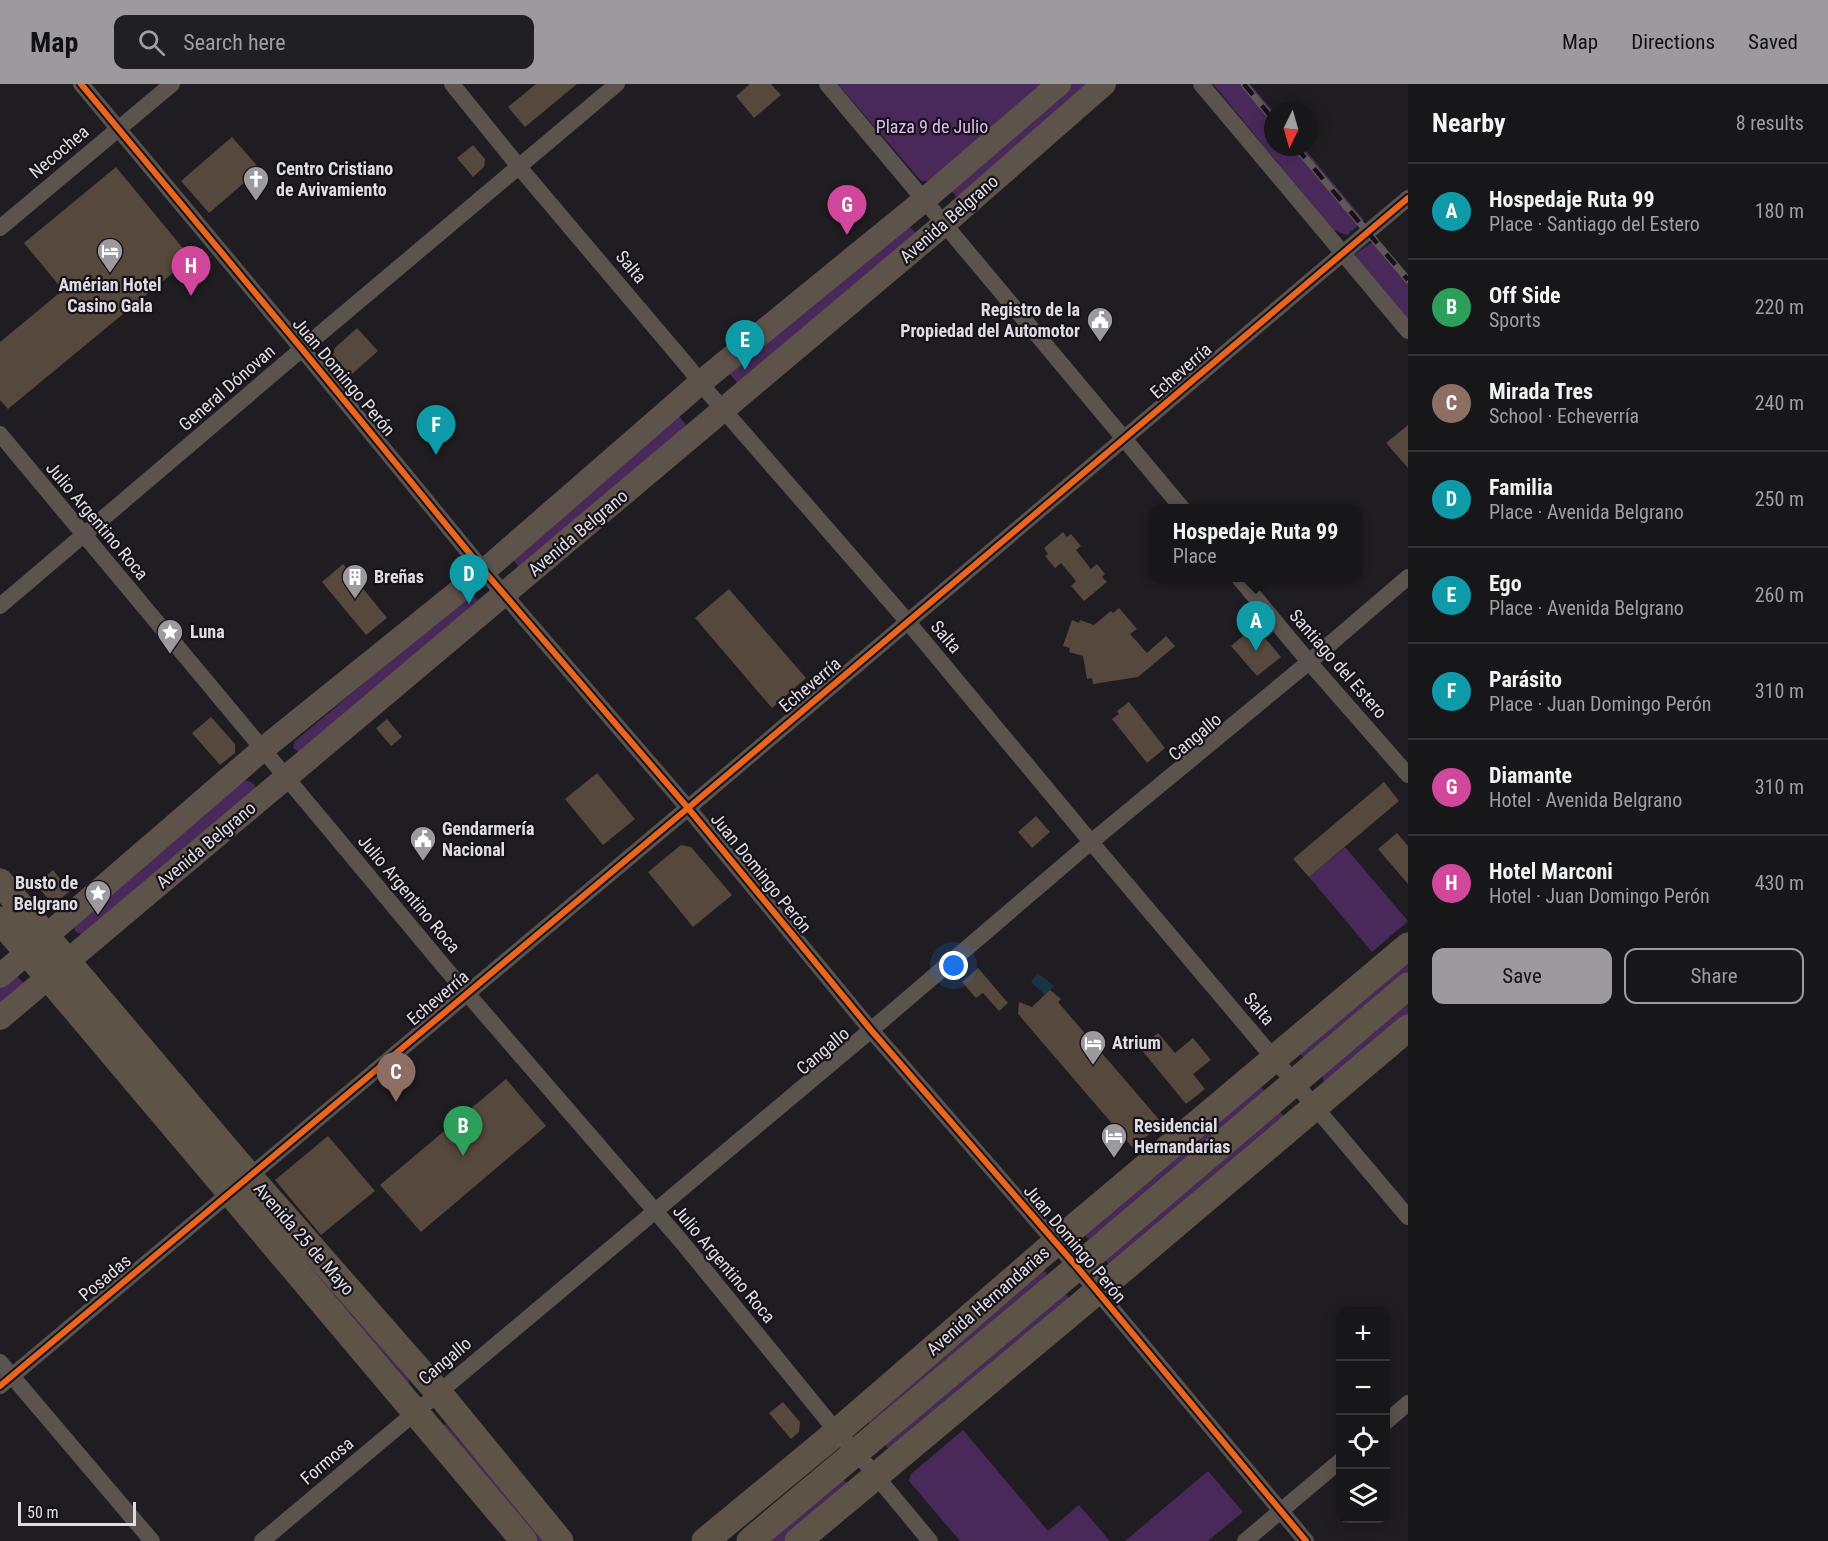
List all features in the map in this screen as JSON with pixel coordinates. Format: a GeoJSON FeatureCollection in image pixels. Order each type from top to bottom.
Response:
{"type":"FeatureCollection","features":[{"type":"Feature","properties":{"kind":"main road","name":"Avenida Belgrano"},"geometry":{"type":"LineString","coordinates":[[0,976],[263,749],[484,571],[700,383],[923,201],[1059,84]]}},
{"type":"Feature","properties":{"kind":"main road","name":"Avenida Belgrano"},"geometry":{"type":"LineString","coordinates":[[0,1018],[944,224],[1104,84]]}},
{"type":"Feature","properties":{"kind":"main road","name":"Avenida 25 de Mayo"},"geometry":{"type":"LineString","coordinates":[[0,882],[37,945],[239,1184],[416,1411],[524,1541]]}},
{"type":"Feature","properties":{"kind":"main road","name":"Avenida 25 de Mayo"},"geometry":{"type":"LineString","coordinates":[[0,920],[37,945]]}},
{"type":"Feature","properties":{"kind":"main road","name":"Avenida Hernandarias"},"geometry":{"type":"LineString","coordinates":[[705,1541],[837,1432],[1056,1243],[1408,946]]}},
{"type":"Feature","properties":{"kind":"main road","name":"Avenida Hernandarias"},"geometry":{"type":"LineString","coordinates":[[750,1541],[1408,986]]}},
{"type":"Feature","properties":{"kind":"main road"},"geometry":{"type":"LineString","coordinates":[[798,1541],[1408,1028]]}},
{"type":"Feature","properties":{"kind":"main road","name":"Avenida 25 de Mayo"},"geometry":{"type":"LineString","coordinates":[[239,1184],[438,1392],[560,1541]]}},
{"type":"Feature","properties":{"kind":"street","name":"Juan Domingo Perón"},"geometry":{"type":"LineString","coordinates":[[81,84],[484,571],[688,808],[871,1030],[1077,1267],[1306,1541]]}},
{"type":"Feature","properties":{"kind":"street","name":"Necochea"},"geometry":{"type":"LineString","coordinates":[[0,228],[171,84]]}},
{"type":"Feature","properties":{"kind":"street","name":"Salta"},"geometry":{"type":"LineString","coordinates":[[452,84],[700,383],[908,622],[1408,1217]]}},
{"type":"Feature","properties":{"kind":"street","name":"General Dónovan"},"geometry":{"type":"LineString","coordinates":[[0,606],[617,84]]}},
{"type":"Feature","properties":{"kind":"street"},"geometry":{"type":"LineString","coordinates":[[826,84],[1179,504]]}},
{"type":"Feature","properties":{"kind":"street"},"geometry":{"type":"LineString","coordinates":[[1201,84],[1408,331]]}},
{"type":"Feature","properties":{"kind":"street","name":"Echeverría"},"geometry":{"type":"LineString","coordinates":[[239,1184],[1125,440],[1408,198]]}},
{"type":"Feature","properties":{"kind":"street","name":"Julio Argentino Roca"},"geometry":{"type":"LineString","coordinates":[[0,434],[466,994],[654,1211],[930,1541]]}},
{"type":"Feature","properties":{"kind":"street","name":"Cangallo"},"geometry":{"type":"LineString","coordinates":[[416,1411],[871,1030],[1091,842],[1310,662],[1408,577]]}},
{"type":"Feature","properties":{"kind":"street","name":"Santiago del Estero"},"geometry":{"type":"LineString","coordinates":[[1242,582],[1408,775]]}},
{"type":"Feature","properties":{"kind":"street","name":"Posadas"},"geometry":{"type":"LineString","coordinates":[[6,1381],[239,1184]]}},
{"type":"Feature","properties":{"kind":"street"},"geometry":{"type":"LineString","coordinates":[[0,1362],[6,1381],[152,1541]]}},
{"type":"Feature","properties":{"kind":"street"},"geometry":{"type":"LineString","coordinates":[[1390,1418],[1408,1402]]}},
{"type":"Feature","properties":{"kind":"street","name":"Formosa"},"geometry":{"type":"LineString","coordinates":[[262,1541],[416,1411]]}},
{"type":"Feature","properties":{"kind":"street"},"geometry":{"type":"LineString","coordinates":[[1245,1541],[1336,1465]]}},
{"type":"Feature","properties":{"kind":"green space","name":"Plaza 9 de Julio"},"geometry":{"type":"Polygon","coordinates":[[[838,84],[1047,84],[935,181],[921,181],[838,84]]]}},
{"type":"Feature","properties":{"kind":"green space"},"geometry":{"type":"Polygon","coordinates":[[[1067,84],[1095,84],[960,201],[948,187],[1067,84]]]}},
{"type":"Feature","properties":{"kind":"green space"},"geometry":{"type":"Polygon","coordinates":[[[1213,84],[1250,84],[1265,102],[1264,146],[1213,84]]]}},
{"type":"Feature","properties":{"kind":"green space"},"geometry":{"type":"Polygon","coordinates":[[[1272,156],[1311,156],[1364,220],[1347,235],[1333,230],[1272,156]]]}},
{"type":"Feature","properties":{"kind":"green space"},"geometry":{"type":"Polygon","coordinates":[[[909,226],[917,234],[740,386],[728,372],[909,226]]]}},
{"type":"Feature","properties":{"kind":"green space"},"geometry":{"type":"Polygon","coordinates":[[[1377,239],[1408,276],[1408,320],[1356,258],[1355,254],[1377,239]]]}},
{"type":"Feature","properties":{"kind":"green space"},"geometry":{"type":"Polygon","coordinates":[[[676,413],[689,428],[520,568],[511,558],[676,413]]]}},
{"type":"Feature","properties":{"kind":"green space"},"geometry":{"type":"Polygon","coordinates":[[[469,594],[474,595],[478,601],[299,752],[293,748],[294,742],[469,594]]]}},
{"type":"Feature","properties":{"kind":"green space"},"geometry":{"type":"Polygon","coordinates":[[[244,780],[251,782],[257,788],[85,937],[75,931],[74,923],[244,780]]]}},
{"type":"Feature","properties":{"kind":"green space"},"geometry":{"type":"Polygon","coordinates":[[[1345,847],[1408,921],[1372,952],[1309,877],[1345,847]]]}},
{"type":"Feature","properties":{"kind":"green space"},"geometry":{"type":"Polygon","coordinates":[[[1408,958],[1408,977],[1305,1059],[1300,1054],[1408,958]]]}},
{"type":"Feature","properties":{"kind":"green space"},"geometry":{"type":"Polygon","coordinates":[[[16,975],[24,983],[0,1007],[0,986],[16,975]]]}},
{"type":"Feature","properties":{"kind":"green space"},"geometry":{"type":"Polygon","coordinates":[[[1408,999],[1408,1018],[1324,1083],[1321,1072],[1408,999]]]}},
{"type":"Feature","properties":{"kind":"green space"},"geometry":{"type":"Polygon","coordinates":[[[1258,1084],[1268,1094],[1092,1244],[1083,1233],[1258,1084]]]}},
{"type":"Feature","properties":{"kind":"green space"},"geometry":{"type":"Polygon","coordinates":[[[1277,1109],[1287,1119],[1112,1268],[1103,1258],[1277,1109]]]}},
{"type":"Feature","properties":{"kind":"green space"},"geometry":{"type":"Polygon","coordinates":[[[260,1202],[409,1380],[409,1384],[256,1204],[260,1202]]]}},
{"type":"Feature","properties":{"kind":"green space"},"geometry":{"type":"Polygon","coordinates":[[[1041,1267],[1050,1278],[873,1429],[865,1418],[1041,1267]]]}},
{"type":"Feature","properties":{"kind":"green space"},"geometry":{"type":"Polygon","coordinates":[[[1063,1291],[1073,1303],[891,1453],[883,1441],[1063,1291]]]}},
{"type":"Feature","properties":{"kind":"green space"},"geometry":{"type":"Polygon","coordinates":[[[446,1424],[545,1541],[537,1541],[442,1426],[446,1424]]]}},
{"type":"Feature","properties":{"kind":"green space"},"geometry":{"type":"Polygon","coordinates":[[[963,1430],[1048,1531],[1079,1505],[1110,1541],[960,1541],[909,1481],[911,1474],[963,1430]]]}},
{"type":"Feature","properties":{"kind":"green space"},"geometry":{"type":"Polygon","coordinates":[[[1208,1471],[1243,1512],[1208,1541],[1125,1541],[1208,1471]]]}},
{"type":"Feature","properties":{"kind":"green space"},"geometry":{"type":"Polygon","coordinates":[[[841,1478],[852,1487],[789,1541],[768,1541],[841,1478]]]}},
{"type":"Feature","properties":{"kind":"water"},"geometry":{"type":"Polygon","coordinates":[[[1038,973],[1054,986],[1046,996],[1031,982],[1038,973]]]}},
{"type":"Feature","properties":{"kind":"building"},"geometry":{"type":"Polygon","coordinates":[[[536,84],[577,84],[525,127],[508,107],[536,84]]]}},
{"type":"Feature","properties":{"kind":"building"},"geometry":{"type":"Polygon","coordinates":[[[750,84],[771,84],[781,95],[754,118],[736,96],[750,84]]]}},
{"type":"Feature","properties":{"kind":"building"},"geometry":{"type":"Polygon","coordinates":[[[232,137],[260,169],[209,213],[181,181],[232,137]]]}},
{"type":"Feature","properties":{"kind":"building"},"geometry":{"type":"Polygon","coordinates":[[[473,145],[485,159],[484,167],[473,177],[457,158],[473,145]]]}},
{"type":"Feature","properties":{"kind":"building","name":"Amérian Hotel Casino Gala"},"geometry":{"type":"Polygon","coordinates":[[[116,167],[191,258],[8,409],[0,400],[0,342],[63,290],[24,243],[116,167]]]}},
{"type":"Feature","properties":{"kind":"building"},"geometry":{"type":"Polygon","coordinates":[[[357,328],[378,351],[351,375],[333,355],[335,348],[357,328]]]}},
{"type":"Feature","properties":{"kind":"building"},"geometry":{"type":"Polygon","coordinates":[[[1408,425],[1408,468],[1386,443],[1408,425]]]}},
{"type":"Feature","properties":{"kind":"building"},"geometry":{"type":"Polygon","coordinates":[[[1063,532],[1067,537],[1071,534],[1081,546],[1076,550],[1091,569],[1097,564],[1105,574],[1102,577],[1107,582],[1084,601],[1071,586],[1076,581],[1061,563],[1055,568],[1045,556],[1048,554],[1044,548],[1063,532]]]}},
{"type":"Feature","properties":{"kind":"building","name":"Breñas"},"geometry":{"type":"Polygon","coordinates":[[[343,564],[387,618],[366,635],[322,582],[343,564]]]}},
{"type":"Feature","properties":{"kind":"building"},"geometry":{"type":"Polygon","coordinates":[[[729,589],[806,678],[772,708],[695,618],[729,589]]]}},
{"type":"Feature","properties":{"kind":"building"},"geometry":{"type":"Polygon","coordinates":[[[1119,608],[1137,629],[1130,634],[1147,653],[1166,636],[1175,646],[1138,677],[1093,684],[1092,678],[1087,679],[1083,656],[1069,652],[1070,648],[1063,646],[1072,620],[1094,625],[1111,611],[1113,613],[1119,608]]]}},
{"type":"Feature","properties":{"kind":"building"},"geometry":{"type":"Polygon","coordinates":[[[1255,626],[1281,657],[1257,676],[1231,646],[1255,626]]]}},
{"type":"Feature","properties":{"kind":"building"},"geometry":{"type":"Polygon","coordinates":[[[1129,702],[1165,748],[1147,763],[1112,719],[1119,714],[1117,711],[1129,702]]]}},
{"type":"Feature","properties":{"kind":"building"},"geometry":{"type":"Polygon","coordinates":[[[211,717],[235,744],[235,753],[220,765],[192,733],[211,717]]]}},
{"type":"Feature","properties":{"kind":"building"},"geometry":{"type":"Polygon","coordinates":[[[387,719],[402,737],[391,746],[376,728],[387,719]]]}},
{"type":"Feature","properties":{"kind":"building"},"geometry":{"type":"Polygon","coordinates":[[[597,773],[635,819],[603,845],[565,799],[597,773]]]}},
{"type":"Feature","properties":{"kind":"building"},"geometry":{"type":"Polygon","coordinates":[[[1384,782],[1399,801],[1309,877],[1293,859],[1384,782]]]}},
{"type":"Feature","properties":{"kind":"building"},"geometry":{"type":"Polygon","coordinates":[[[1036,816],[1050,832],[1032,848],[1018,832],[1036,816]]]}},
{"type":"Feature","properties":{"kind":"building"},"geometry":{"type":"Polygon","coordinates":[[[1397,833],[1408,846],[1408,884],[1378,849],[1397,833]]]}},
{"type":"Feature","properties":{"kind":"building"},"geometry":{"type":"Polygon","coordinates":[[[681,845],[691,847],[732,895],[693,927],[648,872],[681,845]]]}},
{"type":"Feature","properties":{"kind":"building"},"geometry":{"type":"Polygon","coordinates":[[[53,870],[61,880],[67,875],[76,886],[57,902],[51,902],[36,885],[53,870]]]}},
{"type":"Feature","properties":{"kind":"building"},"geometry":{"type":"Polygon","coordinates":[[[978,968],[1008,1003],[999,1011],[983,993],[976,998],[962,982],[978,968]]]}},
{"type":"Feature","properties":{"kind":"building"},"geometry":{"type":"Polygon","coordinates":[[[1050,990],[1061,999],[1058,1002],[1162,1123],[1133,1148],[1018,1014],[1019,1002],[1032,1007],[1050,990]]]}},
{"type":"Feature","properties":{"kind":"building"},"geometry":{"type":"Polygon","coordinates":[[[1158,1033],[1175,1053],[1193,1038],[1211,1060],[1193,1074],[1205,1089],[1186,1104],[1140,1048],[1158,1033]]]}},
{"type":"Feature","properties":{"kind":"building"},"geometry":{"type":"Polygon","coordinates":[[[506,1079],[546,1126],[421,1232],[380,1185],[506,1079]]]}},
{"type":"Feature","properties":{"kind":"building"},"geometry":{"type":"Polygon","coordinates":[[[328,1136],[375,1191],[321,1235],[275,1180],[328,1136]]]}},
{"type":"Feature","properties":{"kind":"building"},"geometry":{"type":"Polygon","coordinates":[[[783,1402],[800,1422],[799,1432],[791,1439],[769,1413],[783,1402]]]}},
{"type":"Feature","properties":{"kind":"railway"},"geometry":{"type":"LineString","coordinates":[[1244,84],[1264,108]]}},
{"type":"Feature","properties":{"kind":"railway"},"geometry":{"type":"LineString","coordinates":[[1304,156],[1408,280]]}},
{"type":"Feature","properties":{"kind":"cycle path"},"geometry":{"type":"LineString","coordinates":[[81,84],[484,571],[688,808],[871,1030],[1077,1267],[1306,1541]]}},
{"type":"Feature","properties":{"kind":"cycle path"},"geometry":{"type":"LineString","coordinates":[[0,1386],[688,808],[1408,198]]}},
{"type":"Feature","properties":{"kind":"place","name":"Centro Cristiano de Avivamiento"},"geometry":{"type":"Point","coordinates":[256,202]}},
{"type":"Feature","properties":{"kind":"place","name":"Diamante"},"geometry":{"type":"Point","coordinates":[847,235]}},
{"type":"Feature","properties":{"kind":"place","name":"Amérian Hotel Casino Gala"},"geometry":{"type":"Point","coordinates":[110,274]}},
{"type":"Feature","properties":{"kind":"place","name":"Hotel Marconi"},"geometry":{"type":"Point","coordinates":[191,296]}},
{"type":"Feature","properties":{"kind":"place","name":"Registro de la Propiedad del Automotor"},"geometry":{"type":"Point","coordinates":[1100,343]}},
{"type":"Feature","properties":{"kind":"place","name":"Ego"},"geometry":{"type":"Point","coordinates":[745,370]}},
{"type":"Feature","properties":{"kind":"place","name":"Parásito"},"geometry":{"type":"Point","coordinates":[436,455]}},
{"type":"Feature","properties":{"kind":"place","name":"Breñas"},"geometry":{"type":"Point","coordinates":[355,600]}},
{"type":"Feature","properties":{"kind":"place","name":"Familia"},"geometry":{"type":"Point","coordinates":[469,604]}},
{"type":"Feature","properties":{"kind":"place","name":"Hospedaje Ruta 99"},"geometry":{"type":"Point","coordinates":[1256,651]}},
{"type":"Feature","properties":{"kind":"place","name":"Luna"},"geometry":{"type":"Point","coordinates":[170,655]}},
{"type":"Feature","properties":{"kind":"place","name":"Gendarmería Nacional"},"geometry":{"type":"Point","coordinates":[423,862]}},
{"type":"Feature","properties":{"kind":"place","name":"Busto de Belgrano"},"geometry":{"type":"Point","coordinates":[98,916]}},
{"type":"Feature","properties":{"kind":"place","name":"Atrium"},"geometry":{"type":"Point","coordinates":[1093,1066]}},
{"type":"Feature","properties":{"kind":"place","name":"Mirada Tres"},"geometry":{"type":"Point","coordinates":[396,1102]}},
{"type":"Feature","properties":{"kind":"place","name":"Off Side"},"geometry":{"type":"Point","coordinates":[463,1156]}},
{"type":"Feature","properties":{"kind":"place","name":"Residencial Hernandarias"},"geometry":{"type":"Point","coordinates":[1114,1159]}}]}
